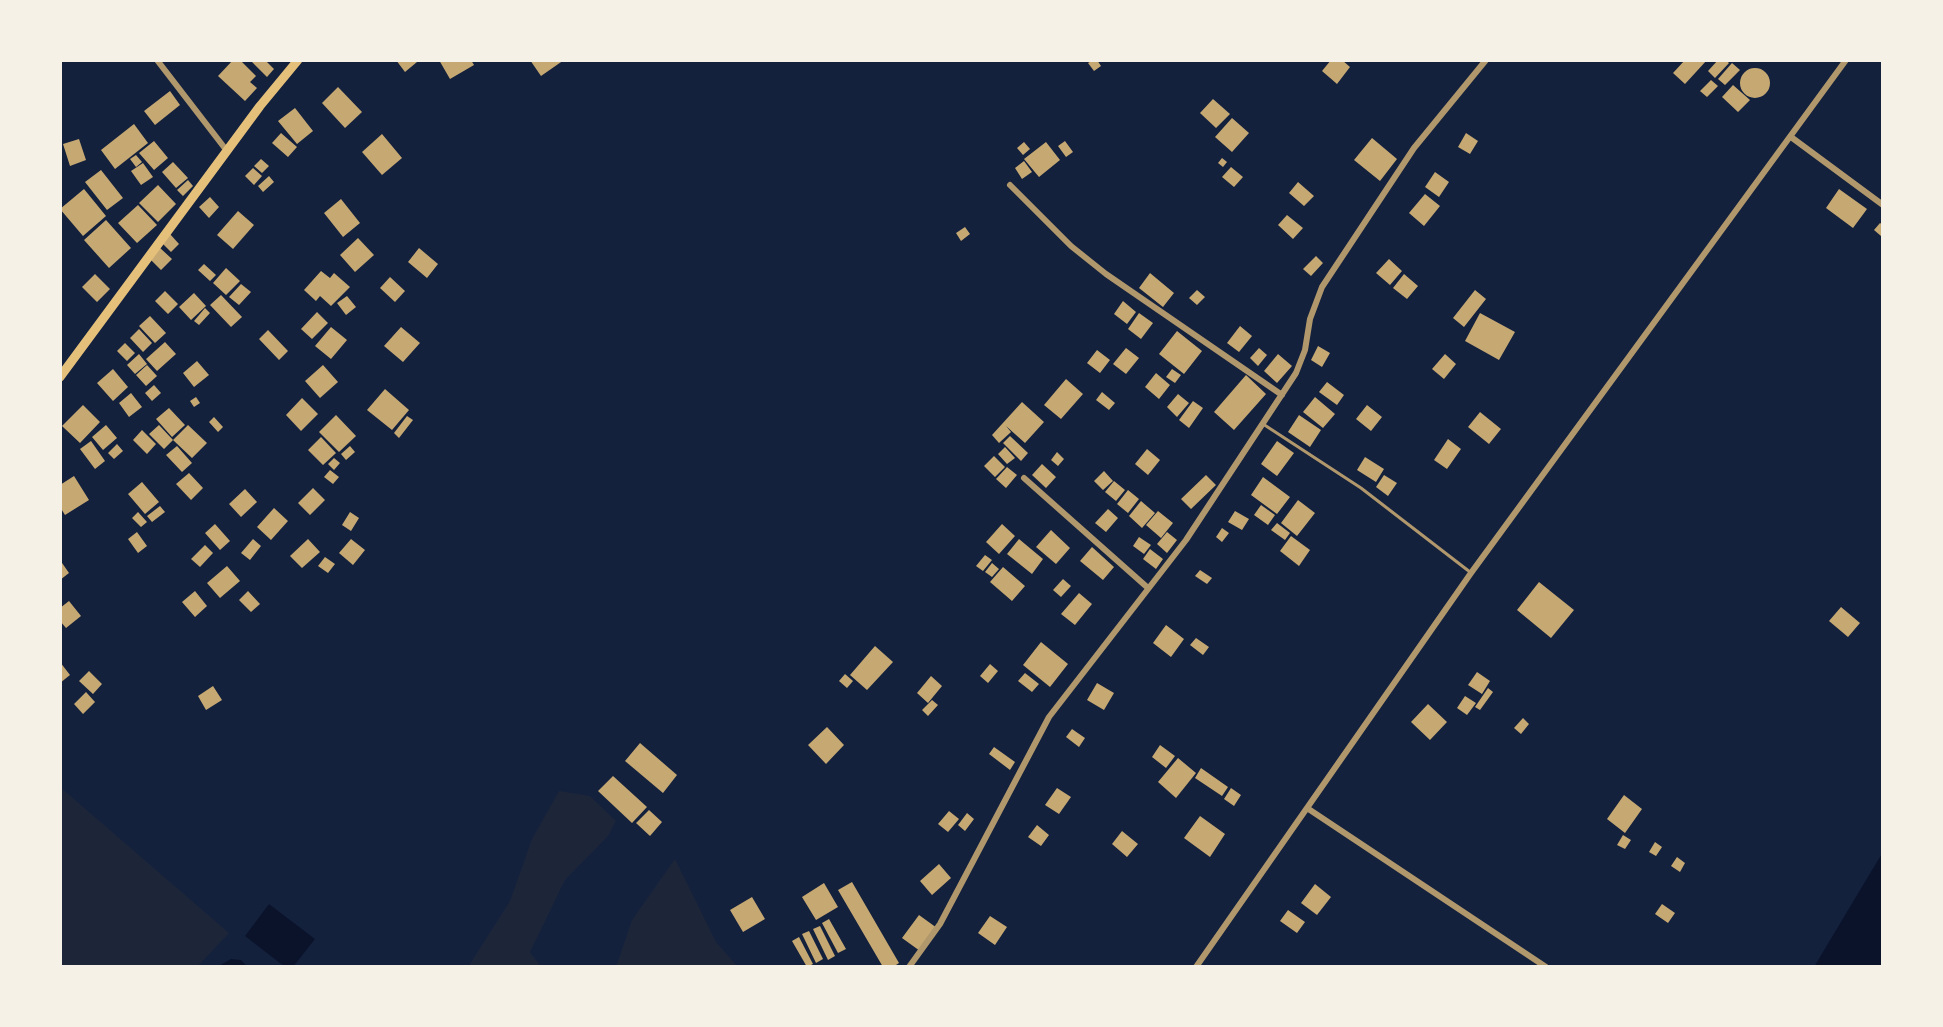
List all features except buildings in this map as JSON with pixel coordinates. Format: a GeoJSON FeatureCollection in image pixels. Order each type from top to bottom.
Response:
{"type":"FeatureCollection","features":[{"type":"Feature","properties":{"kind":"main road"},"geometry":{"type":"LineString","coordinates":[[60,376],[226,151],[298,60]]}},
{"type":"Feature","properties":{"kind":"street"},"geometry":{"type":"LineString","coordinates":[[157,60],[226,151]]}},
{"type":"Feature","properties":{"kind":"street"},"geometry":{"type":"LineString","coordinates":[[909,967],[940,924],[1049,717],[1186,540],[1296,373],[1305,350],[1310,319],[1322,286],[1414,148],[1486,60]]}},
{"type":"Feature","properties":{"kind":"street"},"geometry":{"type":"LineString","coordinates":[[1196,967],[1471,573],[1846,60]]}},
{"type":"Feature","properties":{"kind":"street"},"geometry":{"type":"LineString","coordinates":[[1791,137],[1883,205]]}},
{"type":"Feature","properties":{"kind":"street"},"geometry":{"type":"LineString","coordinates":[[1010,185],[1071,246],[1106,274],[1282,395]]}},
{"type":"Feature","properties":{"kind":"street"},"geometry":{"type":"LineString","coordinates":[[1024,478],[1148,588]]}},
{"type":"Feature","properties":{"kind":"street"},"geometry":{"type":"LineString","coordinates":[[1307,808],[1546,967]]}},
{"type":"Feature","properties":{"kind":"lane"},"geometry":{"type":"LineString","coordinates":[[1263,424],[1361,489],[1471,573]]}},
{"type":"Feature","properties":{"kind":"shaded area"},"geometry":{"type":"Polygon","coordinates":[[[60,787],[229,933],[197,967],[60,967],[60,787]]]}},
{"type":"Feature","properties":{"kind":"shaded area"},"geometry":{"type":"Polygon","coordinates":[[[559,791],[590,796],[616,821],[608,836],[565,880],[530,952],[541,967],[468,967],[510,901],[532,839],[559,791]]]}},
{"type":"Feature","properties":{"kind":"shaded area"},"geometry":{"type":"Polygon","coordinates":[[[1883,852],[1883,967],[1814,967],[1866,880],[1883,852]]]}},
{"type":"Feature","properties":{"kind":"shaded area"},"geometry":{"type":"Polygon","coordinates":[[[675,859],[716,942],[738,967],[616,967],[632,920],[675,859]]]}},
{"type":"Feature","properties":{"kind":"shaded area"},"geometry":{"type":"Polygon","coordinates":[[[269,904],[315,939],[293,967],[285,967],[245,936],[269,904]]]}},
{"type":"Feature","properties":{"kind":"shaded area"},"geometry":{"type":"Polygon","coordinates":[[[231,959],[241,960],[248,967],[217,967],[231,959]]]}}]}
